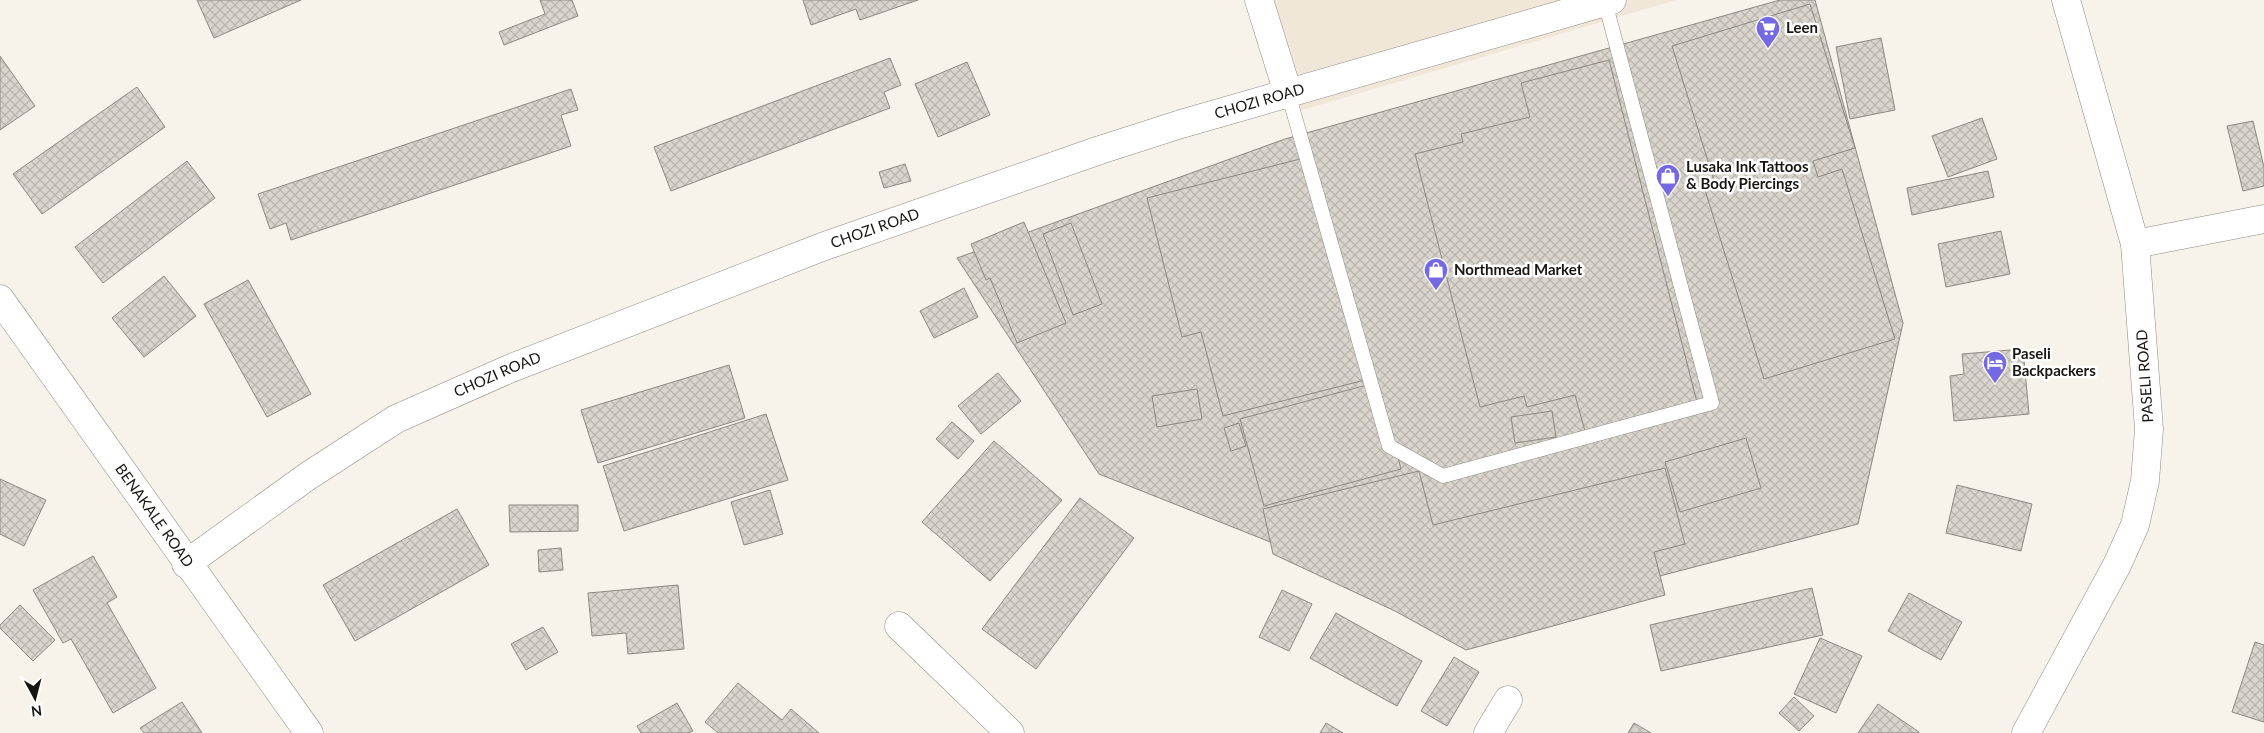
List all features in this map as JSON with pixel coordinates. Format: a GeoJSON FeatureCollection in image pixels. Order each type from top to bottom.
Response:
{"type":"FeatureCollection","features":[{"type":"Feature","properties":{"kind":"street"},"geometry":{"type":"LineString","coordinates":[[1259,0],[1288,93]]}},
{"type":"Feature","properties":{"kind":"street","name":"PASELI ROAD"},"geometry":{"type":"LineString","coordinates":[[2026,733],[2117,565],[2135,525],[2145,481],[2149,429],[2135,244],[2066,0]]}},
{"type":"Feature","properties":{"kind":"street","name":"CHOZI ROAD"},"geometry":{"type":"LineString","coordinates":[[186,564],[308,476],[396,419],[509,369],[822,248],[1100,150],[1288,93],[1609,1]]}},
{"type":"Feature","properties":{"kind":"street"},"geometry":{"type":"LineString","coordinates":[[2135,244],[2264,219]]}},
{"type":"Feature","properties":{"kind":"street","name":"BENAKALE ROAD"},"geometry":{"type":"LineString","coordinates":[[0,299],[186,564],[309,733]]}},
{"type":"Feature","properties":{"kind":"street"},"geometry":{"type":"LineString","coordinates":[[900,626],[1010,733]]}},
{"type":"Feature","properties":{"kind":"street"},"geometry":{"type":"LineString","coordinates":[[1488,733],[1508,700]]}},
{"type":"Feature","properties":{"kind":"lane"},"geometry":{"type":"LineString","coordinates":[[1288,93],[1388,446],[1443,476],[1712,404],[1609,1]]}},
{"type":"Feature","properties":{"kind":"shaded area"},"geometry":{"type":"Polygon","coordinates":[[[1266,0],[1676,0],[1299,111],[1266,0]]]}},
{"type":"Feature","properties":{"kind":"building"},"geometry":{"type":"Polygon","coordinates":[[[197,0],[301,0],[214,38],[197,0]]]}},
{"type":"Feature","properties":{"kind":"building"},"geometry":{"type":"Polygon","coordinates":[[[540,0],[572,0],[578,16],[504,45],[499,32],[545,14],[540,0]]]}},
{"type":"Feature","properties":{"kind":"building"},"geometry":{"type":"Polygon","coordinates":[[[803,0],[918,0],[860,20],[856,9],[811,25],[803,0]]]}},
{"type":"Feature","properties":{"kind":"building","name":"Northmead Market"},"geometry":{"type":"Polygon","coordinates":[[[1780,0],[1815,0],[1903,323],[1858,524],[1477,624],[1099,474],[957,258],[1285,139],[1780,0]]]}},
{"type":"Feature","properties":{"kind":"building"},"geometry":{"type":"Polygon","coordinates":[[[1810,4],[1855,148],[1813,161],[1818,177],[1842,169],[1895,339],[1764,379],[1705,190],[1716,187],[1672,46],[1810,4]]]}},
{"type":"Feature","properties":{"kind":"building"},"geometry":{"type":"Polygon","coordinates":[[[1881,38],[1895,110],[1850,119],[1836,47],[1881,38]]]}},
{"type":"Feature","properties":{"kind":"building"},"geometry":{"type":"Polygon","coordinates":[[[0,56],[35,106],[0,130],[0,56]]]}},
{"type":"Feature","properties":{"kind":"building"},"geometry":{"type":"Polygon","coordinates":[[[890,58],[901,85],[884,92],[890,108],[671,191],[654,147],[890,58]]]}},
{"type":"Feature","properties":{"kind":"building"},"geometry":{"type":"Polygon","coordinates":[[[1609,60],[1698,406],[1586,435],[1575,395],[1527,407],[1524,396],[1480,407],[1415,154],[1463,142],[1461,134],[1530,117],[1521,83],[1609,60]]]}},
{"type":"Feature","properties":{"kind":"building"},"geometry":{"type":"Polygon","coordinates":[[[967,62],[990,115],[938,137],[915,84],[967,62]]]}},
{"type":"Feature","properties":{"kind":"building"},"geometry":{"type":"Polygon","coordinates":[[[137,87],[165,127],[42,214],[13,174],[137,87]]]}},
{"type":"Feature","properties":{"kind":"building"},"geometry":{"type":"Polygon","coordinates":[[[571,89],[578,110],[561,115],[571,146],[291,240],[286,223],[270,229],[258,194],[571,89]]]}},
{"type":"Feature","properties":{"kind":"building"},"geometry":{"type":"Polygon","coordinates":[[[1982,118],[1997,159],[1948,177],[1932,136],[1982,118]]]}},
{"type":"Feature","properties":{"kind":"building"},"geometry":{"type":"Polygon","coordinates":[[[2253,121],[2264,167],[2264,186],[2243,191],[2227,126],[2253,121]]]}},
{"type":"Feature","properties":{"kind":"building"},"geometry":{"type":"Polygon","coordinates":[[[1308,157],[1365,380],[1223,416],[1201,332],[1182,337],[1147,198],[1308,157]]]}},
{"type":"Feature","properties":{"kind":"building"},"geometry":{"type":"Polygon","coordinates":[[[187,161],[215,198],[103,283],[75,247],[187,161]]]}},
{"type":"Feature","properties":{"kind":"building"},"geometry":{"type":"Polygon","coordinates":[[[905,164],[911,181],[884,188],[879,172],[905,164]]]}},
{"type":"Feature","properties":{"kind":"building"},"geometry":{"type":"Polygon","coordinates":[[[1988,171],[1994,197],[1912,215],[1907,188],[1988,171]]]}},
{"type":"Feature","properties":{"kind":"building"},"geometry":{"type":"Polygon","coordinates":[[[1024,222],[1066,323],[1017,343],[990,278],[986,280],[971,244],[1024,222]]]}},
{"type":"Feature","properties":{"kind":"building"},"geometry":{"type":"Polygon","coordinates":[[[1071,223],[1102,304],[1073,315],[1043,234],[1071,223]]]}},
{"type":"Feature","properties":{"kind":"building"},"geometry":{"type":"Polygon","coordinates":[[[2001,231],[2010,274],[1946,287],[1938,244],[2001,231]]]}},
{"type":"Feature","properties":{"kind":"building"},"geometry":{"type":"Polygon","coordinates":[[[164,276],[196,316],[144,357],[112,318],[164,276]]]}},
{"type":"Feature","properties":{"kind":"building"},"geometry":{"type":"Polygon","coordinates":[[[248,280],[311,394],[267,417],[204,304],[248,280]]]}},
{"type":"Feature","properties":{"kind":"building"},"geometry":{"type":"Polygon","coordinates":[[[964,288],[978,317],[934,338],[920,311],[964,288]]]}},
{"type":"Feature","properties":{"kind":"building"},"geometry":{"type":"Polygon","coordinates":[[[2023,349],[2029,414],[1954,421],[1950,376],[1964,374],[1962,354],[2023,349]]]}},
{"type":"Feature","properties":{"kind":"building"},"geometry":{"type":"Polygon","coordinates":[[[729,365],[745,418],[598,463],[581,410],[729,365]]]}},
{"type":"Feature","properties":{"kind":"building"},"geometry":{"type":"Polygon","coordinates":[[[998,373],[1021,401],[981,434],[958,406],[998,373]]]}},
{"type":"Feature","properties":{"kind":"building"},"geometry":{"type":"Polygon","coordinates":[[[1378,382],[1401,469],[1264,506],[1240,419],[1378,382]]]}},
{"type":"Feature","properties":{"kind":"building"},"geometry":{"type":"Polygon","coordinates":[[[1197,389],[1202,419],[1157,427],[1152,396],[1197,389]]]}},
{"type":"Feature","properties":{"kind":"building"},"geometry":{"type":"Polygon","coordinates":[[[1552,411],[1556,437],[1515,443],[1511,417],[1552,411]]]}},
{"type":"Feature","properties":{"kind":"building"},"geometry":{"type":"Polygon","coordinates":[[[766,414],[788,480],[624,531],[603,466],[766,414]]]}},
{"type":"Feature","properties":{"kind":"building"},"geometry":{"type":"Polygon","coordinates":[[[952,422],[974,441],[958,459],[936,439],[952,422]]]}},
{"type":"Feature","properties":{"kind":"building"},"geometry":{"type":"Polygon","coordinates":[[[1239,423],[1246,446],[1231,451],[1224,428],[1239,423]]]}},
{"type":"Feature","properties":{"kind":"building"},"geometry":{"type":"Polygon","coordinates":[[[1746,438],[1761,488],[1680,512],[1665,462],[1746,438]]]}},
{"type":"Feature","properties":{"kind":"building"},"geometry":{"type":"Polygon","coordinates":[[[994,441],[1062,500],[990,581],[922,522],[994,441]]]}},
{"type":"Feature","properties":{"kind":"building"},"geometry":{"type":"Polygon","coordinates":[[[1665,468],[1685,544],[1654,552],[1665,595],[1466,650],[1395,611],[1273,554],[1263,509],[1419,471],[1433,525],[1665,468]]]}},
{"type":"Feature","properties":{"kind":"building"},"geometry":{"type":"Polygon","coordinates":[[[0,479],[46,500],[24,546],[0,534],[0,479]]]}},
{"type":"Feature","properties":{"kind":"building"},"geometry":{"type":"Polygon","coordinates":[[[1957,485],[2032,504],[2021,551],[1946,533],[1957,485]]]}},
{"type":"Feature","properties":{"kind":"building"},"geometry":{"type":"Polygon","coordinates":[[[770,490],[783,534],[744,545],[731,502],[770,490]]]}},
{"type":"Feature","properties":{"kind":"building"},"geometry":{"type":"Polygon","coordinates":[[[1080,498],[1134,538],[1036,669],[982,629],[1080,498]]]}},
{"type":"Feature","properties":{"kind":"building"},"geometry":{"type":"Polygon","coordinates":[[[509,505],[578,505],[578,531],[510,532],[509,505]]]}},
{"type":"Feature","properties":{"kind":"building"},"geometry":{"type":"Polygon","coordinates":[[[457,509],[489,565],[355,641],[323,585],[457,509]]]}},
{"type":"Feature","properties":{"kind":"building"},"geometry":{"type":"Polygon","coordinates":[[[561,548],[563,570],[539,572],[538,550],[561,548]]]}},
{"type":"Feature","properties":{"kind":"building"},"geometry":{"type":"Polygon","coordinates":[[[93,556],[117,597],[107,603],[156,688],[113,713],[71,639],[63,643],[33,590],[93,556]]]}},
{"type":"Feature","properties":{"kind":"building"},"geometry":{"type":"Polygon","coordinates":[[[678,585],[684,649],[628,654],[626,633],[592,636],[588,593],[678,585]]]}},
{"type":"Feature","properties":{"kind":"building"},"geometry":{"type":"Polygon","coordinates":[[[1812,588],[1823,635],[1661,671],[1650,625],[1812,588]]]}},
{"type":"Feature","properties":{"kind":"building"},"geometry":{"type":"Polygon","coordinates":[[[1282,590],[1312,604],[1289,651],[1259,637],[1282,590]]]}},
{"type":"Feature","properties":{"kind":"building"},"geometry":{"type":"Polygon","coordinates":[[[1909,593],[1962,622],[1941,660],[1888,631],[1909,593]]]}},
{"type":"Feature","properties":{"kind":"building"},"geometry":{"type":"Polygon","coordinates":[[[20,605],[55,640],[33,661],[0,628],[0,625],[20,605]]]}},
{"type":"Feature","properties":{"kind":"building"},"geometry":{"type":"Polygon","coordinates":[[[1336,613],[1422,661],[1397,706],[1310,658],[1336,613]]]}},
{"type":"Feature","properties":{"kind":"building"},"geometry":{"type":"Polygon","coordinates":[[[543,627],[558,652],[526,670],[511,644],[543,627]]]}},
{"type":"Feature","properties":{"kind":"building"},"geometry":{"type":"Polygon","coordinates":[[[1820,638],[1862,656],[1836,713],[1794,694],[1820,638]]]}},
{"type":"Feature","properties":{"kind":"building"},"geometry":{"type":"Polygon","coordinates":[[[2255,642],[2264,645],[2264,722],[2232,712],[2255,642]]]}},
{"type":"Feature","properties":{"kind":"building"},"geometry":{"type":"Polygon","coordinates":[[[1454,657],[1479,672],[1447,726],[1421,711],[1454,657]]]}},
{"type":"Feature","properties":{"kind":"building"},"geometry":{"type":"Polygon","coordinates":[[[738,683],[782,720],[791,709],[819,733],[718,733],[705,722],[738,683]]]}},
{"type":"Feature","properties":{"kind":"building"},"geometry":{"type":"Polygon","coordinates":[[[1794,697],[1814,716],[1799,731],[1779,713],[1794,697]]]}},
{"type":"Feature","properties":{"kind":"building"},"geometry":{"type":"Polygon","coordinates":[[[182,702],[202,733],[144,733],[140,728],[182,702]]]}},
{"type":"Feature","properties":{"kind":"building"},"geometry":{"type":"Polygon","coordinates":[[[677,703],[693,731],[688,733],[641,733],[637,726],[677,703]]]}},
{"type":"Feature","properties":{"kind":"building"},"geometry":{"type":"Polygon","coordinates":[[[1878,704],[1919,732],[1858,733],[1878,704]]]}},
{"type":"Feature","properties":{"kind":"building"},"geometry":{"type":"Polygon","coordinates":[[[1326,723],[1343,733],[1320,733],[1326,723]]]}},
{"type":"Feature","properties":{"kind":"building"},"geometry":{"type":"Polygon","coordinates":[[[1634,723],[1651,733],[1628,733],[1634,723]]]}},
{"type":"Feature","properties":{"kind":"place","name":"Leen"},"geometry":{"type":"Point","coordinates":[1768,49]}},
{"type":"Feature","properties":{"kind":"place","name":"Lusaka Ink Tattoos & Body Piercings"},"geometry":{"type":"Point","coordinates":[1668,197]}},
{"type":"Feature","properties":{"kind":"place","name":"Northmead Market"},"geometry":{"type":"Point","coordinates":[1436,291]}},
{"type":"Feature","properties":{"kind":"place","name":"Paseli Backpackers"},"geometry":{"type":"Point","coordinates":[1995,384]}}]}
